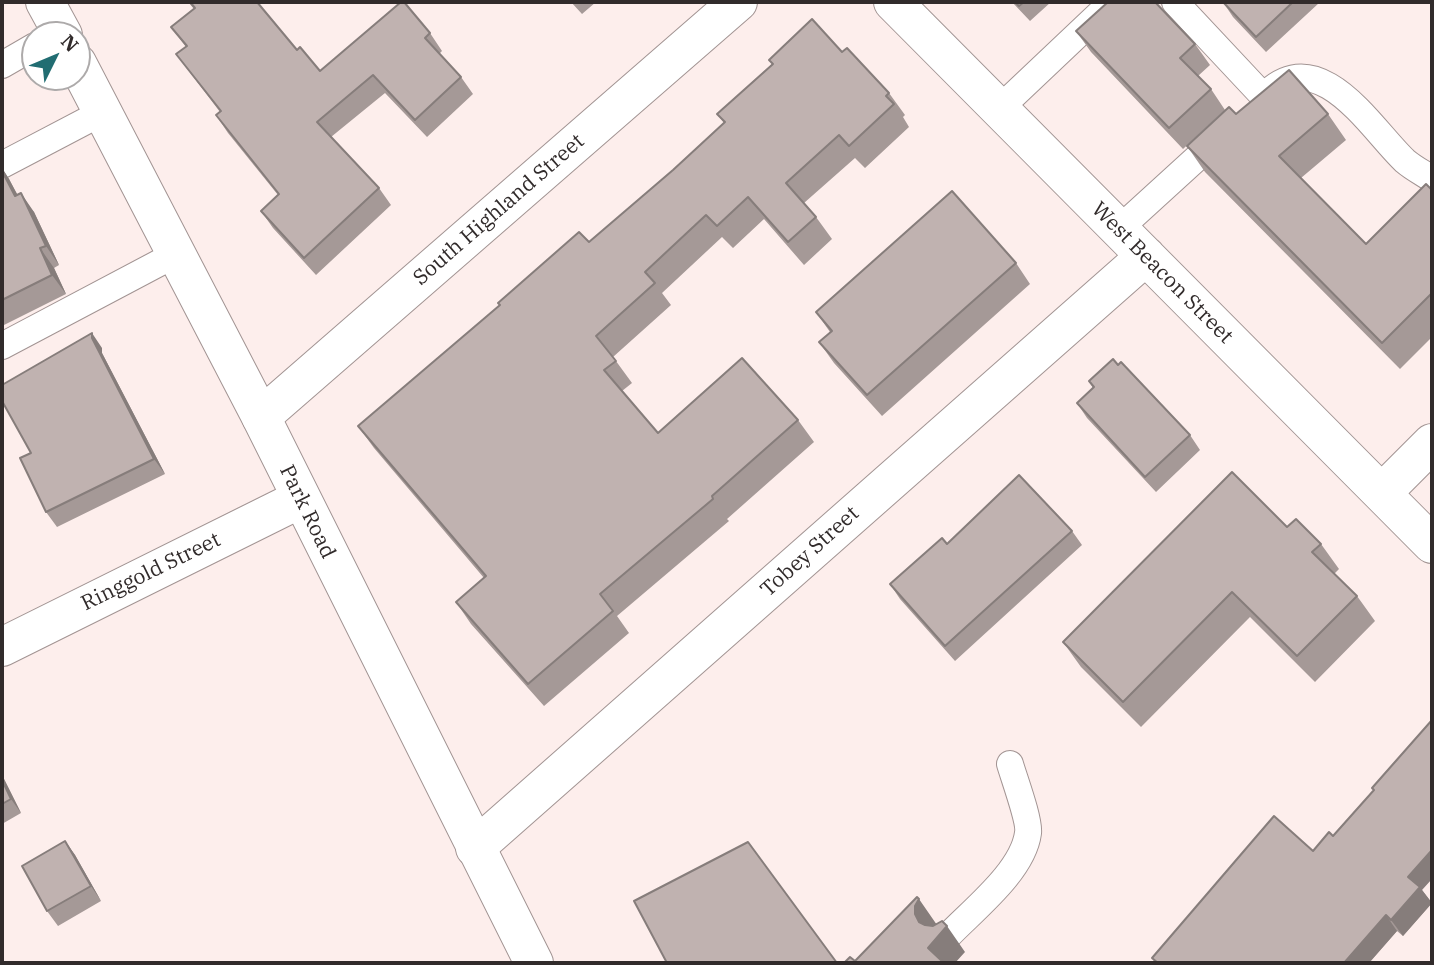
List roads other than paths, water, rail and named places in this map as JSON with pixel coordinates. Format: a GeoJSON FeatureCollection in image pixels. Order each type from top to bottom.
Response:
{"type":"FeatureCollection","features":[{"type":"Feature","properties":{"kind":"street","name":"South Highland Street"},"geometry":{"type":"LineString","coordinates":[[261,417],[738,2]]}},
{"type":"Feature","properties":{"kind":"street","name":"West Beacon Street"},"geometry":{"type":"LineString","coordinates":[[892,2],[1432,544]]}},
{"type":"Feature","properties":{"kind":"street","name":"Park Road"},"geometry":{"type":"LineString","coordinates":[[90,91],[261,417],[534,963]]}},
{"type":"Feature","properties":{"kind":"street","name":"Tobey Street"},"geometry":{"type":"LineString","coordinates":[[475,848],[1146,256]]}},
{"type":"Feature","properties":{"kind":"street"},"geometry":{"type":"LineString","coordinates":[[1382,493],[1432,443]]}},
{"type":"Feature","properties":{"kind":"street","name":"Ringgold Street"},"geometry":{"type":"LineString","coordinates":[[2,647],[300,499]]}},
{"type":"Feature","properties":{"kind":"lane"},"geometry":{"type":"LineString","coordinates":[[999,109],[1112,2]]}},
{"type":"Feature","properties":{"kind":"lane"},"geometry":{"type":"LineString","coordinates":[[1175,2],[1264,97]]}},
{"type":"Feature","properties":{"kind":"lane"},"geometry":{"type":"LineString","coordinates":[[2,65],[21,54]]}},
{"type":"Feature","properties":{"kind":"lane"},"geometry":{"type":"LineString","coordinates":[[1119,229],[1273,88],[1292,79],[1317,80],[1340,92],[1406,162],[1432,179]]}},
{"type":"Feature","properties":{"kind":"lane"},"geometry":{"type":"LineString","coordinates":[[2,165],[103,112]]}},
{"type":"Feature","properties":{"kind":"lane"},"geometry":{"type":"LineString","coordinates":[[2,346],[176,254]]}},
{"type":"Feature","properties":{"kind":"lane"},"geometry":{"type":"LineString","coordinates":[[948,936],[1007,875],[1021,855],[1029,831],[1010,764]]}}]}
